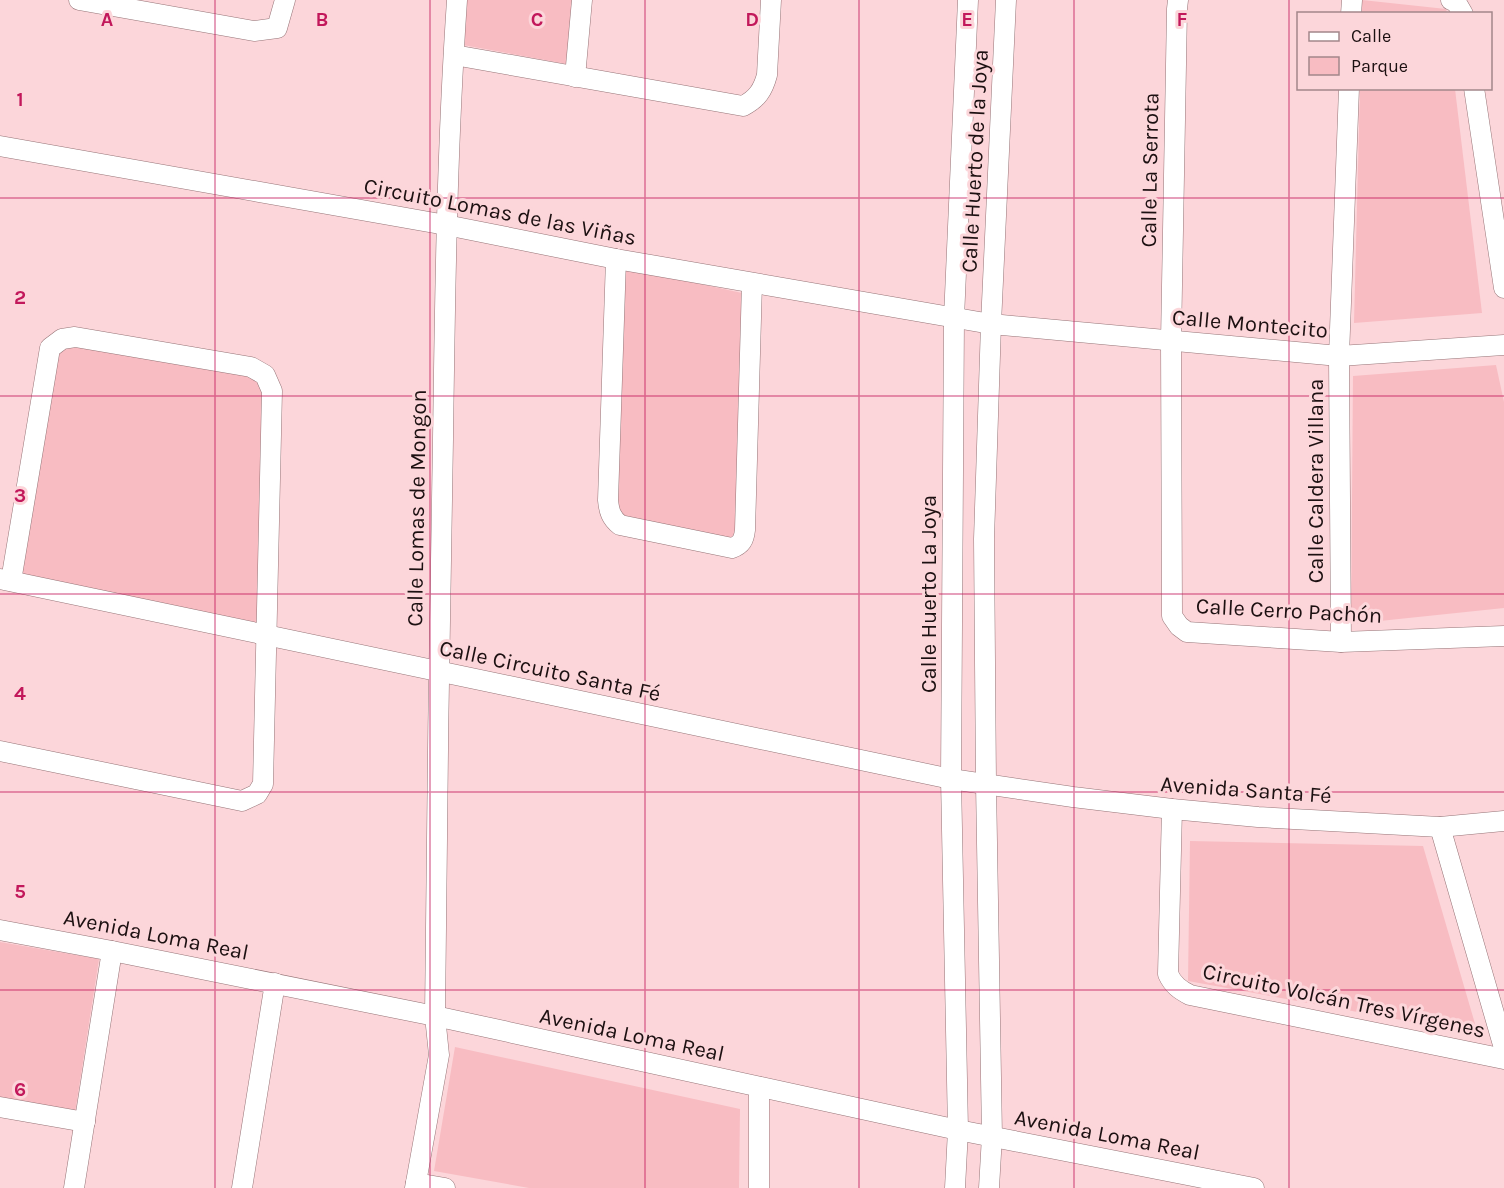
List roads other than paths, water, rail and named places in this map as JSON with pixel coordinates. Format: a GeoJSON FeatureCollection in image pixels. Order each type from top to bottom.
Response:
{"type":"FeatureCollection","features":[{"type":"Feature","properties":{"kind":"street"},"geometry":{"type":"LineString","coordinates":[[79,0],[254,31],[277,28],[285,0]]}},
{"type":"Feature","properties":{"kind":"street","name":"Calle Lomas de Mongon"},"geometry":{"type":"LineString","coordinates":[[415,1186],[439,1055],[435,1016],[438,672],[446,225],[457,0]]}},
{"type":"Feature","properties":{"kind":"street"},"geometry":{"type":"LineString","coordinates":[[575,77],[582,0]]}},
{"type":"Feature","properties":{"kind":"street"},"geometry":{"type":"LineString","coordinates":[[453,55],[742,106],[758,96],[764,86],[767,75],[771,0]]}},
{"type":"Feature","properties":{"kind":"street","name":"Calle Huerto La Joya"},"geometry":{"type":"LineString","coordinates":[[955,1188],[958,1130],[951,778],[954,318],[968,0]]}},
{"type":"Feature","properties":{"kind":"street","name":"Calle Huerto de la Joya"},"geometry":{"type":"LineString","coordinates":[[991,324],[1006,0]]}},
{"type":"Feature","properties":{"kind":"street","name":"Calle La Serrota"},"geometry":{"type":"LineString","coordinates":[[1171,341],[1178,0]]}},
{"type":"Feature","properties":{"kind":"street"},"geometry":{"type":"LineString","coordinates":[[1451,0],[1456,2],[1462,12]]}},
{"type":"Feature","properties":{"kind":"street","name":"Calle Caldera Villana"},"geometry":{"type":"LineString","coordinates":[[1341,642],[1339,356],[1349,90]]}},
{"type":"Feature","properties":{"kind":"street"},"geometry":{"type":"LineString","coordinates":[[1474,90],[1504,288]]}},
{"type":"Feature","properties":{"kind":"street","name":"Circuito Lomas de las Viñas"},"geometry":{"type":"LineString","coordinates":[[0,146],[446,225],[616,259],[991,324]]}},
{"type":"Feature","properties":{"kind":"street"},"geometry":{"type":"LineString","coordinates":[[616,259],[609,512],[620,525],[732,548],[739,546],[744,538],[745,530],[752,283]]}},
{"type":"Feature","properties":{"kind":"street"},"geometry":{"type":"LineString","coordinates":[[989,1188],[992,1136],[984,539],[991,324]]}},
{"type":"Feature","properties":{"kind":"street","name":"Calle Montecito"},"geometry":{"type":"LineString","coordinates":[[991,324],[1339,356],[1504,345]]}},
{"type":"Feature","properties":{"kind":"street"},"geometry":{"type":"LineString","coordinates":[[0,752],[242,801],[257,794],[263,784],[272,391],[265,375],[251,367],[75,337],[62,339],[50,348],[6,580]]}},
{"type":"Feature","properties":{"kind":"street","name":"Calle Cerro Pachón"},"geometry":{"type":"LineString","coordinates":[[1171,341],[1172,616],[1179,626],[1187,632],[1341,642],[1504,636]]}},
{"type":"Feature","properties":{"kind":"street","name":"Calle Circuito Santa Fé"},"geometry":{"type":"LineString","coordinates":[[6,580],[438,672],[986,784]]}},
{"type":"Feature","properties":{"kind":"street","name":"Avenida Santa Fé"},"geometry":{"type":"LineString","coordinates":[[986,784],[1073,797],[1258,817],[1440,827],[1504,821]]}},
{"type":"Feature","properties":{"kind":"street","name":"Circuito Volcán Tres Vírgenes"},"geometry":{"type":"LineString","coordinates":[[1172,809],[1168,974],[1179,989],[1191,995],[1504,1059]]}},
{"type":"Feature","properties":{"kind":"street"},"geometry":{"type":"LineString","coordinates":[[1440,827],[1504,1048]]}},
{"type":"Feature","properties":{"kind":"street","name":"Avenida Loma Real"},"geometry":{"type":"LineString","coordinates":[[0,930],[435,1016],[992,1136],[1177,1180],[1254,1188]]}},
{"type":"Feature","properties":{"kind":"street"},"geometry":{"type":"LineString","coordinates":[[74,1188],[112,951]]}},
{"type":"Feature","properties":{"kind":"street"},"geometry":{"type":"LineString","coordinates":[[242,1188],[274,983]]}},
{"type":"Feature","properties":{"kind":"street"},"geometry":{"type":"LineString","coordinates":[[759,1087],[759,1188]]}},
{"type":"Feature","properties":{"kind":"street"},"geometry":{"type":"LineString","coordinates":[[0,1107],[85,1122]]}},
{"type":"Feature","properties":{"kind":"street"},"geometry":{"type":"LineString","coordinates":[[415,1186],[445,1188]]}}]}
